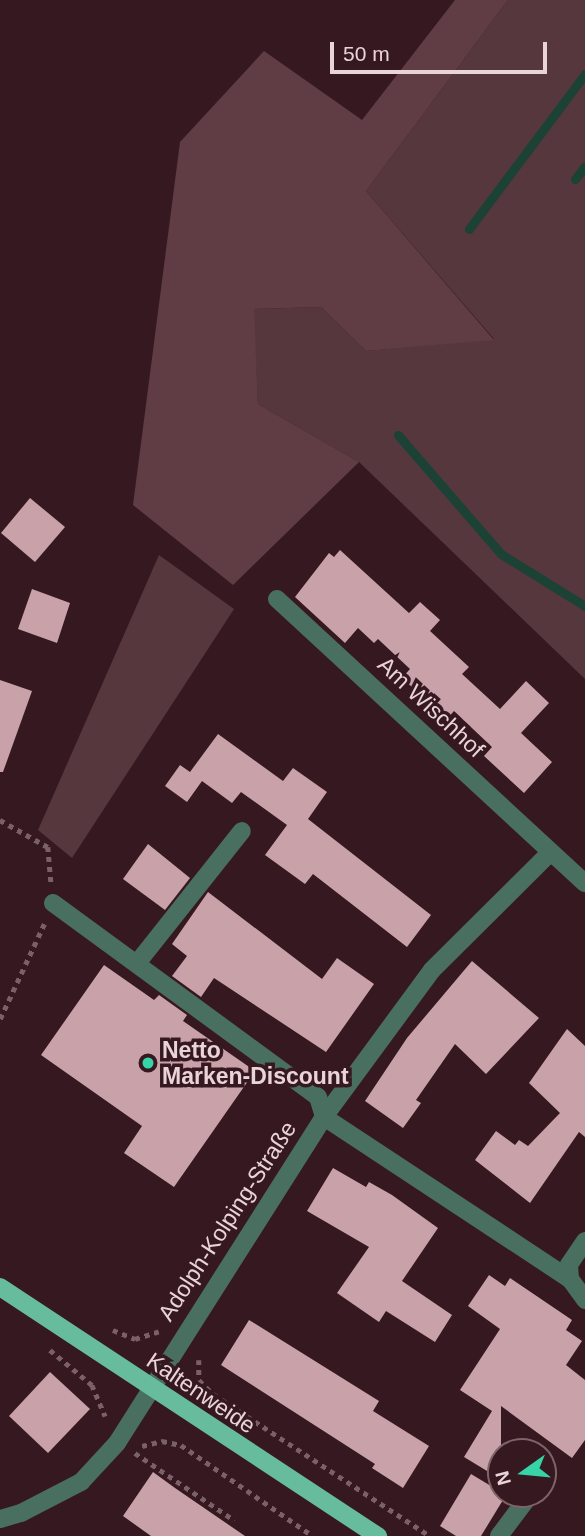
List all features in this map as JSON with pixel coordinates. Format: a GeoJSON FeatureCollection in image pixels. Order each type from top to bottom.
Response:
{"type":"FeatureCollection","features":[{"type":"Feature","properties":{"kind":"main road","name":"Kaltenweide"},"geometry":{"type":"LineString","coordinates":[[0,1287],[151,1390],[378,1536]]}},
{"type":"Feature","properties":{"kind":"street","name":"Am Wischhof"},"geometry":{"type":"LineString","coordinates":[[277,599],[549,854],[585,883]]}},
{"type":"Feature","properties":{"kind":"street"},"geometry":{"type":"LineString","coordinates":[[138,962],[242,831]]}},
{"type":"Feature","properties":{"kind":"street"},"geometry":{"type":"LineString","coordinates":[[324,1117],[432,970],[549,854]]}},
{"type":"Feature","properties":{"kind":"street"},"geometry":{"type":"LineString","coordinates":[[53,903],[138,962],[318,1097],[324,1117]]}},
{"type":"Feature","properties":{"kind":"street","name":"Adolph-Kolping-Straße"},"geometry":{"type":"LineString","coordinates":[[0,1519],[21,1513],[81,1482],[117,1443],[324,1117],[570,1279],[585,1300]]}},
{"type":"Feature","properties":{"kind":"street"},"geometry":{"type":"LineString","coordinates":[[570,1279],[574,1252],[585,1241]]}},
{"type":"Feature","properties":{"kind":"street"},"geometry":{"type":"LineString","coordinates":[[499,1536],[520,1508]]}},
{"type":"Feature","properties":{"kind":"path"},"geometry":{"type":"LineString","coordinates":[[0,820],[48,847],[53,903],[0,1019]]}},
{"type":"Feature","properties":{"kind":"path"},"geometry":{"type":"LineString","coordinates":[[44,1346],[92,1385]]}},
{"type":"Feature","properties":{"kind":"path"},"geometry":{"type":"LineString","coordinates":[[213,1394],[430,1536]]}},
{"type":"Feature","properties":{"kind":"path"},"geometry":{"type":"LineString","coordinates":[[181,1445],[313,1536]]}},
{"type":"Feature","properties":{"kind":"path"},"geometry":{"type":"LineString","coordinates":[[135,1453],[234,1520]]}},
{"type":"Feature","properties":{"kind":"shaded area"},"geometry":{"type":"Polygon","coordinates":[[[455,0],[508,0],[366,191],[494,340],[366,351],[321,307],[254,309],[258,404],[359,462],[233,585],[133,505],[180,142],[264,51],[362,120],[455,0]]]}},
{"type":"Feature","properties":{"kind":"shaded area"},"geometry":{"type":"Polygon","coordinates":[[[508,0],[585,0],[585,679],[359,462],[258,404],[253,309],[321,307],[366,351],[494,339],[366,191],[508,0]]]}},
{"type":"Feature","properties":{"kind":"shaded area"},"geometry":{"type":"Polygon","coordinates":[[[159,555],[234,609],[72,858],[38,830],[159,555]]]}},
{"type":"Feature","properties":{"kind":"building"},"geometry":{"type":"Polygon","coordinates":[[[30,498],[65,527],[35,562],[1,533],[30,498]]]}},
{"type":"Feature","properties":{"kind":"building"},"geometry":{"type":"Polygon","coordinates":[[[340,550],[409,613],[420,602],[440,620],[430,631],[469,667],[462,674],[500,709],[526,681],[549,703],[521,733],[552,762],[524,793],[484,756],[492,747],[454,711],[447,719],[402,678],[410,669],[378,639],[374,643],[358,628],[345,643],[295,597],[329,553],[334,557],[340,550]]]}},
{"type":"Feature","properties":{"kind":"building"},"geometry":{"type":"Polygon","coordinates":[[[32,589],[70,603],[57,643],[18,629],[32,589]]]}},
{"type":"Feature","properties":{"kind":"building"},"geometry":{"type":"Polygon","coordinates":[[[0,680],[32,691],[3,772],[0,772],[0,680]]]}},
{"type":"Feature","properties":{"kind":"building"},"geometry":{"type":"Polygon","coordinates":[[[218,734],[283,781],[293,768],[327,792],[308,819],[431,915],[407,947],[313,874],[305,884],[265,855],[287,825],[241,792],[232,803],[202,781],[187,802],[165,786],[180,765],[190,772],[218,734]]]}},
{"type":"Feature","properties":{"kind":"building"},"geometry":{"type":"Polygon","coordinates":[[[148,844],[190,878],[165,910],[123,879],[148,844]]]}},
{"type":"Feature","properties":{"kind":"building"},"geometry":{"type":"Polygon","coordinates":[[[208,892],[322,979],[337,958],[374,984],[326,1052],[214,978],[201,997],[172,976],[187,956],[172,944],[208,892]]]}},
{"type":"Feature","properties":{"kind":"building"},"geometry":{"type":"Polygon","coordinates":[[[472,961],[539,1018],[486,1074],[455,1044],[416,1100],[421,1103],[403,1128],[365,1101],[407,1038],[472,961]]]}},
{"type":"Feature","properties":{"kind":"building","name":"Netto Marken-Discount"},"geometry":{"type":"Polygon","coordinates":[[[104,965],[154,1000],[159,995],[187,1015],[183,1021],[255,1071],[174,1187],[124,1153],[142,1126],[41,1055],[104,965]]]}},
{"type":"Feature","properties":{"kind":"building"},"geometry":{"type":"Polygon","coordinates":[[[567,1029],[585,1046],[585,1137],[579,1132],[530,1203],[475,1160],[496,1131],[515,1145],[519,1140],[528,1146],[560,1113],[529,1083],[567,1029]]]}},
{"type":"Feature","properties":{"kind":"building"},"geometry":{"type":"Polygon","coordinates":[[[333,1168],[366,1187],[369,1182],[392,1195],[438,1228],[402,1281],[452,1315],[435,1342],[386,1311],[379,1322],[337,1293],[369,1247],[307,1211],[333,1168]]]}},
{"type":"Feature","properties":{"kind":"building"},"geometry":{"type":"Polygon","coordinates":[[[489,1275],[505,1286],[510,1278],[572,1320],[566,1330],[582,1341],[566,1365],[585,1380],[585,1440],[572,1458],[557,1447],[557,1438],[545,1438],[501,1406],[501,1438],[487,1438],[487,1471],[464,1457],[492,1411],[460,1390],[500,1329],[468,1306],[489,1275]]]}},
{"type":"Feature","properties":{"kind":"building"},"geometry":{"type":"Polygon","coordinates":[[[249,1320],[379,1401],[373,1411],[429,1446],[403,1488],[372,1468],[375,1464],[221,1365],[249,1320]]]}},
{"type":"Feature","properties":{"kind":"building"},"geometry":{"type":"Polygon","coordinates":[[[50,1372],[90,1409],[48,1453],[9,1416],[50,1372]]]}},
{"type":"Feature","properties":{"kind":"building"},"geometry":{"type":"Polygon","coordinates":[[[153,1472],[245,1536],[151,1536],[123,1516],[153,1472]]]}},
{"type":"Feature","properties":{"kind":"building"},"geometry":{"type":"Polygon","coordinates":[[[471,1474],[487,1484],[487,1508],[498,1508],[481,1536],[456,1536],[440,1526],[471,1474]]]}},
{"type":"Feature","properties":{"kind":"waterway"},"geometry":{"type":"LineString","coordinates":[[469,229],[585,74]]}},
{"type":"Feature","properties":{"kind":"waterway"},"geometry":{"type":"LineString","coordinates":[[575,179],[585,166]]}},
{"type":"Feature","properties":{"kind":"waterway"},"geometry":{"type":"LineString","coordinates":[[398,435],[501,554],[585,606]]}},
{"type":"Feature","properties":{"kind":"place","name":"Netto Marken-Discount"},"geometry":{"type":"Point","coordinates":[148,1063]}}]}
